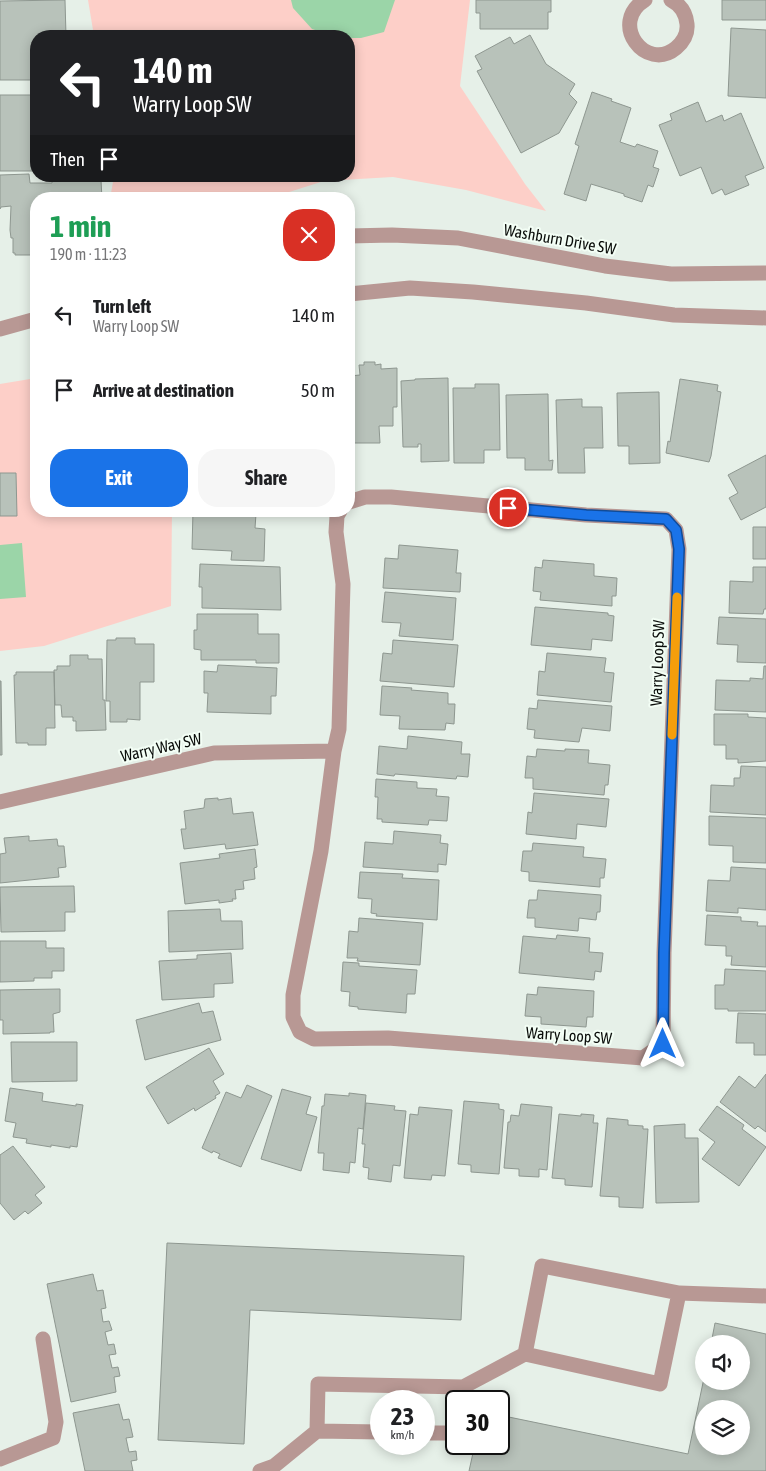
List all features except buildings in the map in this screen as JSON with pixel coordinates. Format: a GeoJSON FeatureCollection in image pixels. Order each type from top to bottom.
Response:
{"type":"FeatureCollection","features":[{"type":"Feature","properties":{"kind":"street"},"geometry":{"type":"LineString","coordinates":[[646,0],[634,10],[630,19],[632,38],[645,51],[654,54],[664,54],[680,45],[687,27],[682,9],[671,0]]}},
{"type":"Feature","properties":{"kind":"street","name":"Washburn Drive SW"},"geometry":{"type":"LineString","coordinates":[[355,236],[392,235],[458,238],[596,264],[670,274],[766,273]]}},
{"type":"Feature","properties":{"kind":"street"},"geometry":{"type":"LineString","coordinates":[[355,293],[410,288],[558,300],[674,315],[766,318]]}},
{"type":"Feature","properties":{"kind":"street"},"geometry":{"type":"LineString","coordinates":[[0,329],[30,321]]}},
{"type":"Feature","properties":{"kind":"street","name":"Warry Loop SW"},"geometry":{"type":"LineString","coordinates":[[337,517],[336,532],[343,584],[339,729],[334,751],[321,851],[293,995],[292,1017],[300,1032],[314,1039],[388,1038],[642,1058],[663,1044],[664,953],[679,549],[676,530],[666,519],[586,515],[391,497],[365,497],[355,500]]}},
{"type":"Feature","properties":{"kind":"street","name":"Warry Way SW"},"geometry":{"type":"LineString","coordinates":[[0,802],[214,753],[334,751]]}},
{"type":"Feature","properties":{"kind":"street"},"geometry":{"type":"LineString","coordinates":[[525,1354],[542,1266],[679,1293],[766,1296]]}},
{"type":"Feature","properties":{"kind":"street"},"geometry":{"type":"LineString","coordinates":[[317,1431],[318,1384],[463,1387],[525,1354],[660,1384],[679,1293]]}},
{"type":"Feature","properties":{"kind":"street"},"geometry":{"type":"LineString","coordinates":[[0,1459],[53,1438],[56,1422],[44,1339]]}},
{"type":"Feature","properties":{"kind":"street"},"geometry":{"type":"LineString","coordinates":[[260,1471],[274,1466],[317,1431],[370,1432]]}},
{"type":"Feature","properties":{"kind":"shaded area"},"geometry":{"type":"Polygon","coordinates":[[[88,0],[470,0],[460,86],[525,184],[546,211],[466,190],[393,177],[355,179],[355,30],[93,30],[88,0]]]}},
{"type":"Feature","properties":{"kind":"shaded area"},"geometry":{"type":"Polygon","coordinates":[[[291,0],[395,0],[384,32],[361,38],[355,38],[355,30],[312,29],[293,8],[291,0]]]}},
{"type":"Feature","properties":{"kind":"shaded area"},"geometry":{"type":"Polygon","coordinates":[[[113,182],[321,182],[289,192],[111,192],[113,182]]]}},
{"type":"Feature","properties":{"kind":"shaded area"},"geometry":{"type":"Polygon","coordinates":[[[30,379],[30,517],[172,517],[171,606],[44,646],[0,651],[0,384],[30,379]]]}},
{"type":"Feature","properties":{"kind":"shaded area"},"geometry":{"type":"Polygon","coordinates":[[[22,543],[26,597],[0,599],[0,545],[22,543]]]}},
{"type":"Feature","properties":{"kind":"slow traffic"},"geometry":{"type":"LineString","coordinates":[[672,735],[677,597]]}},
{"type":"Feature","properties":{"kind":"route"},"geometry":{"type":"LineString","coordinates":[[508,508],[586,515],[666,519],[676,530],[679,549],[664,953],[663,1044]]}}]}
